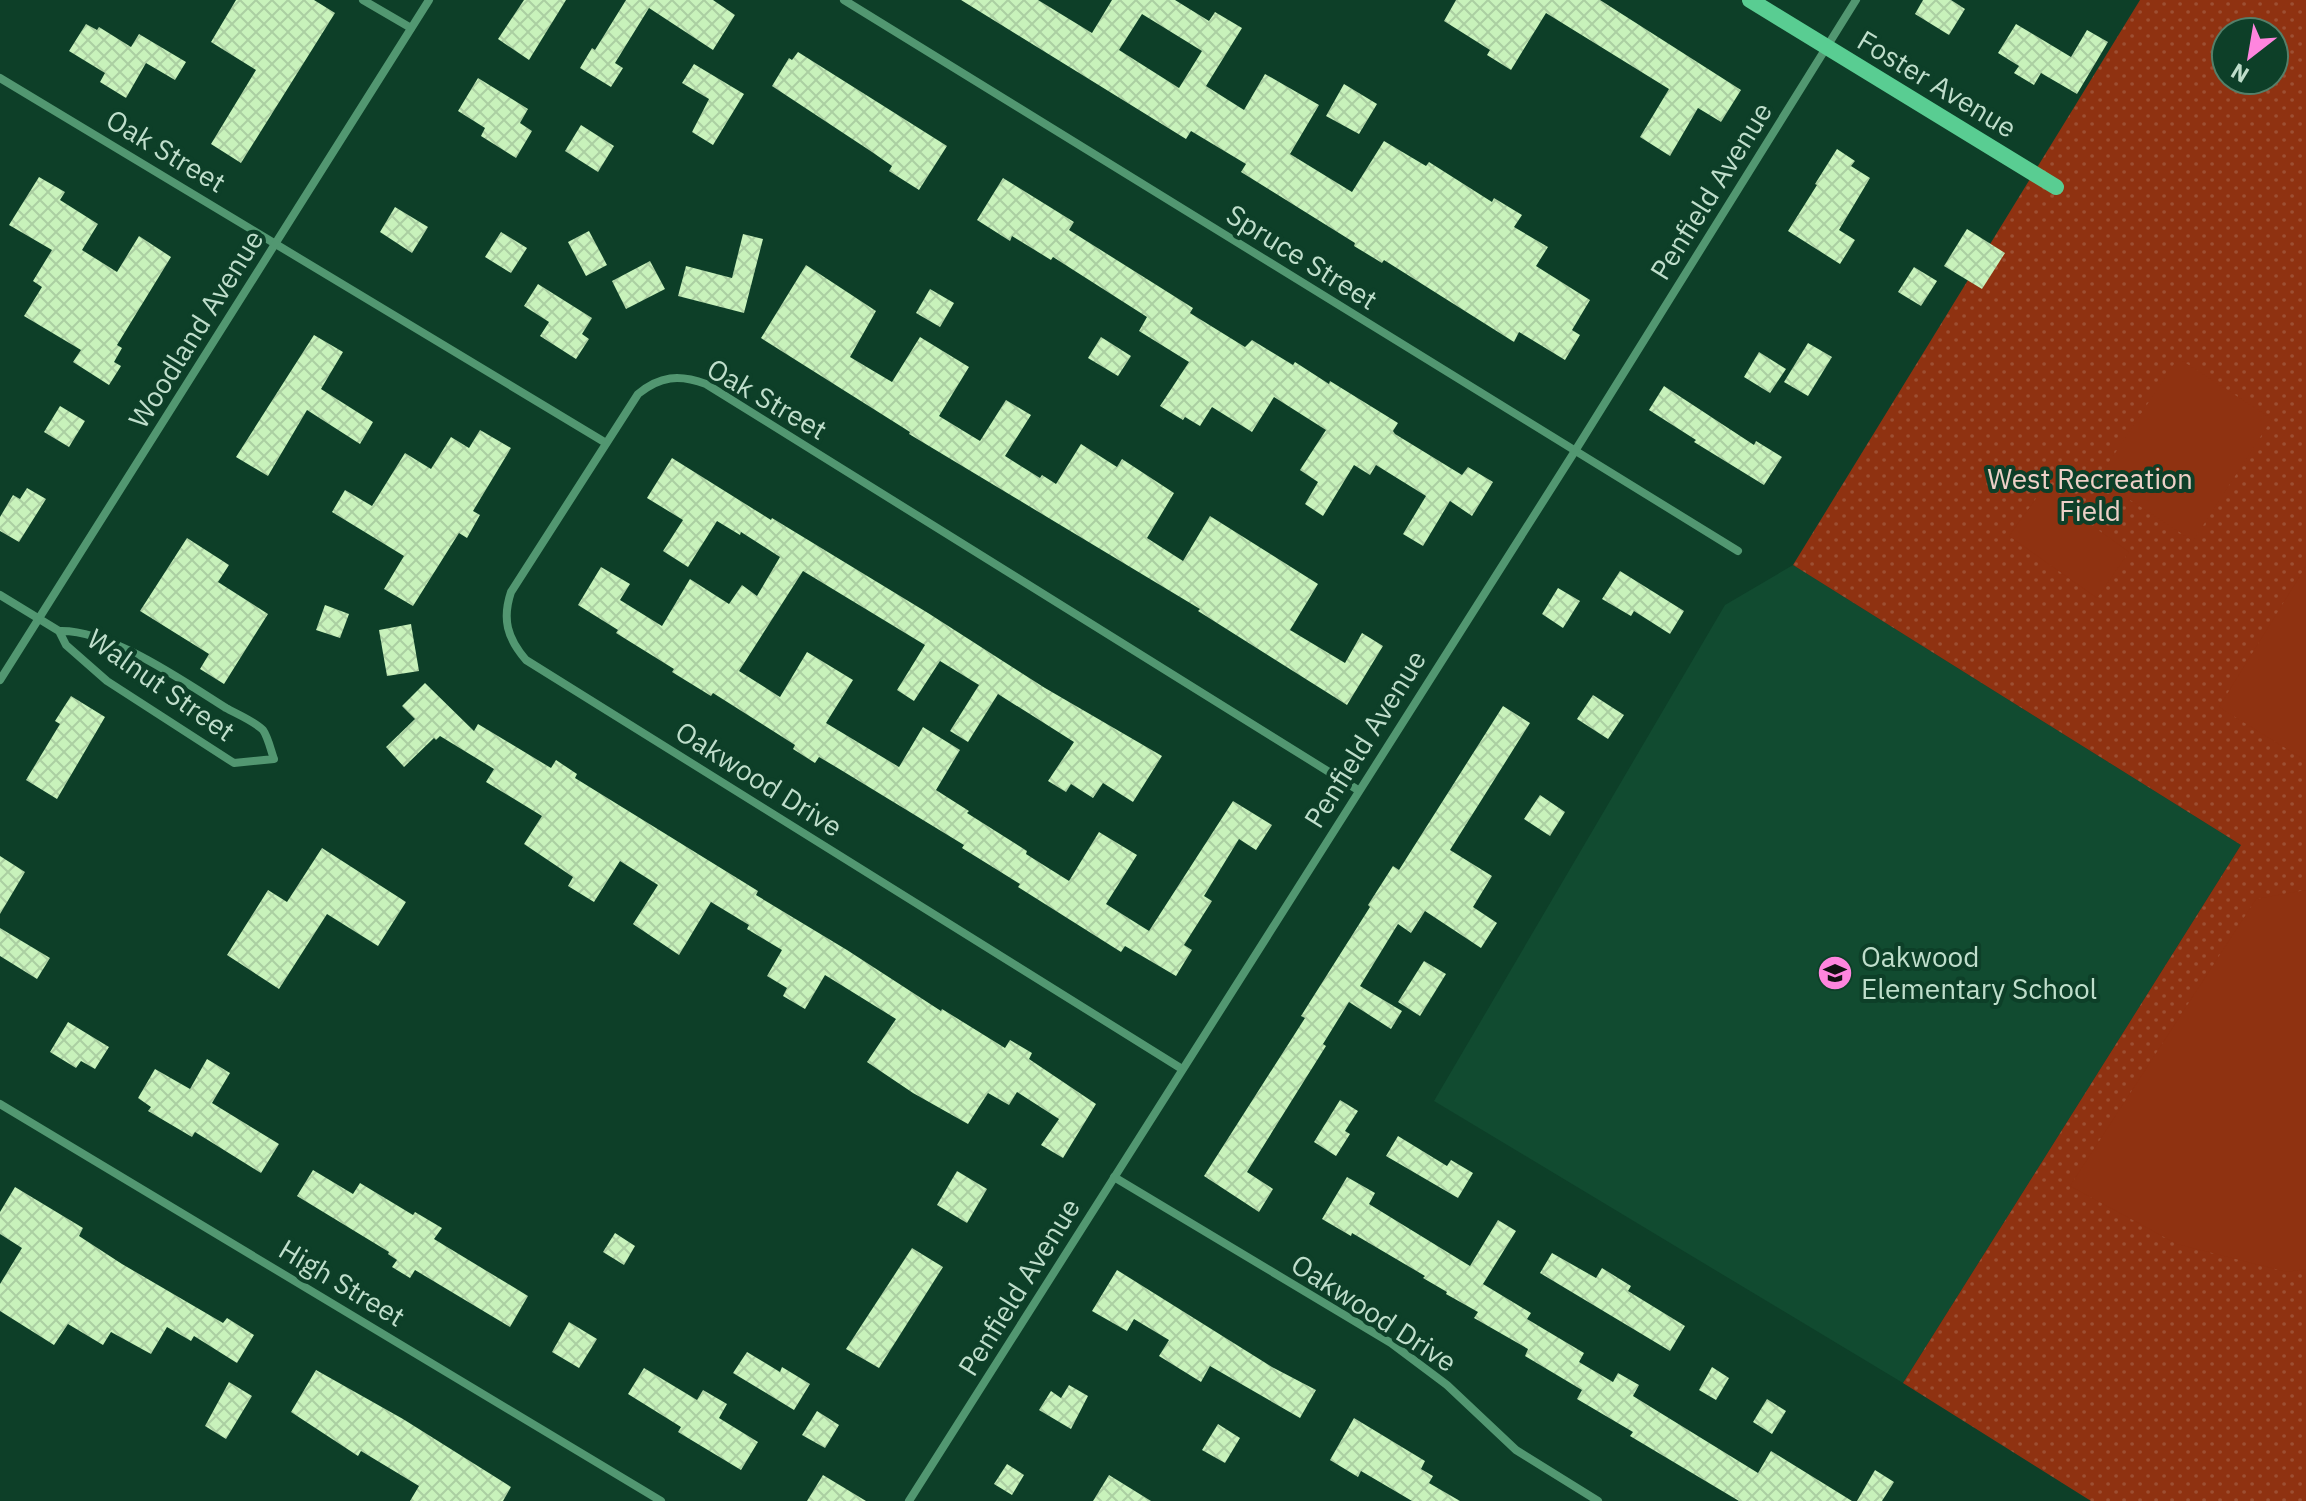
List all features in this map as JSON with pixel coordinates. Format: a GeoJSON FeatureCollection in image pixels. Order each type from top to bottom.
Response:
{"type":"FeatureCollection","features":[{"type":"Feature","properties":{"kind":"street"},"geometry":{"type":"LineString","coordinates":[[363,0],[411,28]]}},
{"type":"Feature","properties":{"kind":"street","name":"Woodland Avenue"},"geometry":{"type":"LineString","coordinates":[[0,680],[429,0]]}},
{"type":"Feature","properties":{"kind":"street","name":"Spruce Street"},"geometry":{"type":"LineString","coordinates":[[844,0],[1738,551]]}},
{"type":"Feature","properties":{"kind":"street","name":"Foster Avenue"},"geometry":{"type":"LineString","coordinates":[[1750,0],[2056,187]]}},
{"type":"Feature","properties":{"kind":"street","name":"Penfield Avenue"},"geometry":{"type":"LineString","coordinates":[[909,1501],[1575,451],[1856,0]]}},
{"type":"Feature","properties":{"kind":"street","name":"Oak Street"},"geometry":{"type":"LineString","coordinates":[[0,78],[606,443],[638,394],[652,383],[670,377],[689,377],[706,384],[1358,790]]}},
{"type":"Feature","properties":{"kind":"street","name":"Oakwood Drive"},"geometry":{"type":"LineString","coordinates":[[606,443],[511,592],[505,610],[513,646],[526,660],[1182,1069]]}},
{"type":"Feature","properties":{"kind":"street","name":"Walnut Street"},"geometry":{"type":"LineString","coordinates":[[0,595],[59,631],[66,645],[107,681],[234,763],[274,759],[263,731],[210,698],[100,638],[75,630],[59,631]]}},
{"type":"Feature","properties":{"kind":"street","name":"High Street"},"geometry":{"type":"LineString","coordinates":[[0,1104],[661,1501]]}},
{"type":"Feature","properties":{"kind":"street","name":"Oakwood Drive"},"geometry":{"type":"LineString","coordinates":[[1114,1177],[1402,1350],[1447,1385],[1516,1450],[1598,1501]]}},
{"type":"Feature","properties":{"kind":"shaded area","name":"Oakwood Elementary School"},"geometry":{"type":"Polygon","coordinates":[[[1793,565],[2241,845],[1903,1383],[1434,1101],[1725,605],[1793,565]]]}},
{"type":"Feature","properties":{"kind":"green space","name":"West Recreation Field"},"geometry":{"type":"Polygon","coordinates":[[[2140,0],[2306,0],[2306,1501],[2091,1501],[1903,1383],[2241,845],[1793,565],[2140,0]]]}},
{"type":"Feature","properties":{"kind":"green space"},"geometry":{"type":"Polygon","coordinates":[[[2178,358],[2272,419],[2193,541],[2098,479],[2178,358]]]}},
{"type":"Feature","properties":{"kind":"green space"},"geometry":{"type":"Polygon","coordinates":[[[2042,490],[2129,552],[2097,598],[2009,536],[2042,490]]]}},
{"type":"Feature","properties":{"kind":"green space"},"geometry":{"type":"Polygon","coordinates":[[[2306,566],[2306,761],[2219,707],[2306,566]]]}},
{"type":"Feature","properties":{"kind":"green space"},"geometry":{"type":"Polygon","coordinates":[[[2306,890],[2306,1269],[2287,1272],[2177,1244],[2070,1186],[2256,899],[2306,890]]]}},
{"type":"Feature","properties":{"kind":"building"},"geometry":{"type":"Polygon","coordinates":[[[236,0],[314,0],[335,13],[241,163],[211,144],[256,70],[211,42],[236,0]]]}},
{"type":"Feature","properties":{"kind":"building"},"geometry":{"type":"Polygon","coordinates":[[[524,0],[566,0],[529,60],[498,39],[524,0]]]}},
{"type":"Feature","properties":{"kind":"building"},"geometry":{"type":"Polygon","coordinates":[[[626,0],[713,0],[735,15],[713,50],[649,8],[615,63],[623,68],[611,87],[580,68],[626,0]]]}},
{"type":"Feature","properties":{"kind":"building"},"geometry":{"type":"Polygon","coordinates":[[[961,0],[1038,0],[1092,33],[1112,0],[1175,0],[1209,21],[1215,12],[1242,28],[1206,86],[1244,110],[1265,74],[1319,105],[1290,154],[1352,192],[1384,141],[1426,166],[1429,162],[1492,202],[1494,198],[1522,215],[1514,227],[1548,247],[1536,266],[1590,300],[1572,330],[1580,335],[1565,360],[1519,332],[1514,342],[1384,260],[1382,263],[1354,246],[1355,243],[1241,172],[1246,164],[1191,131],[1186,139],[961,0]],[[1142,14],[1119,50],[1179,88],[1202,51],[1142,14]]]}},
{"type":"Feature","properties":{"kind":"building"},"geometry":{"type":"Polygon","coordinates":[[[1456,0],[1600,0],[1741,90],[1721,122],[1698,108],[1670,156],[1640,137],[1669,89],[1546,13],[1511,70],[1487,55],[1490,50],[1444,21],[1456,0]]]}},
{"type":"Feature","properties":{"kind":"building"},"geometry":{"type":"Polygon","coordinates":[[[1923,0],[1951,0],[1965,9],[1949,35],[1915,14],[1923,0]]]}},
{"type":"Feature","properties":{"kind":"building"},"geometry":{"type":"Polygon","coordinates":[[[86,24],[97,30],[99,27],[131,47],[139,34],[186,62],[175,80],[146,63],[126,98],[100,82],[105,73],[69,51],[86,24]]]}},
{"type":"Feature","properties":{"kind":"building"},"geometry":{"type":"Polygon","coordinates":[[[2016,24],[2071,57],[2087,30],[2108,42],[2077,94],[2041,73],[2034,85],[2014,73],[2019,66],[1998,53],[2016,24]]]}},
{"type":"Feature","properties":{"kind":"building"},"geometry":{"type":"Polygon","coordinates":[[[798,52],[947,146],[919,190],[889,171],[892,166],[772,86],[789,58],[792,60],[798,52]]]}},
{"type":"Feature","properties":{"kind":"building"},"geometry":{"type":"Polygon","coordinates":[[[694,64],[744,94],[713,145],[692,132],[709,99],[682,83],[694,64]]]}},
{"type":"Feature","properties":{"kind":"building"},"geometry":{"type":"Polygon","coordinates":[[[478,78],[528,109],[520,123],[532,131],[516,158],[481,136],[485,128],[458,111],[478,78]]]}},
{"type":"Feature","properties":{"kind":"building"},"geometry":{"type":"Polygon","coordinates":[[[1344,84],[1377,104],[1359,134],[1326,116],[1344,84]]]}},
{"type":"Feature","properties":{"kind":"building"},"geometry":{"type":"Polygon","coordinates":[[[581,125],[614,146],[598,172],[565,151],[581,125]]]}},
{"type":"Feature","properties":{"kind":"building"},"geometry":{"type":"Polygon","coordinates":[[[1837,149],[1855,161],[1851,166],[1870,178],[1839,230],[1855,240],[1840,264],[1788,231],[1837,149]]]}},
{"type":"Feature","properties":{"kind":"building"},"geometry":{"type":"Polygon","coordinates":[[[39,177],[65,192],[60,200],[98,224],[82,250],[117,272],[139,236],[171,257],[117,345],[122,348],[114,362],[121,366],[109,385],[73,362],[81,350],[24,316],[42,287],[33,281],[52,250],[9,225],[39,177]]]}},
{"type":"Feature","properties":{"kind":"building"},"geometry":{"type":"Polygon","coordinates":[[[1003,178],[1074,222],[1069,230],[1193,308],[1190,313],[1245,347],[1252,340],[1329,384],[1330,381],[1398,423],[1393,431],[1395,434],[1462,475],[1468,467],[1493,482],[1472,516],[1450,501],[1423,546],[1403,534],[1426,496],[1376,465],[1370,475],[1354,465],[1323,516],[1305,504],[1318,482],[1300,470],[1326,430],[1274,397],[1252,432],[1212,407],[1200,426],[1160,406],[1189,362],[1139,331],[1147,317],[1053,257],[1051,260],[1012,236],[1010,241],[977,220],[1003,178]]]}},
{"type":"Feature","properties":{"kind":"building"},"geometry":{"type":"Polygon","coordinates":[[[395,207],[428,227],[412,253],[380,232],[395,207]]]}},
{"type":"Feature","properties":{"kind":"building"},"geometry":{"type":"Polygon","coordinates":[[[1967,229],[2005,253],[1982,289],[1944,266],[1967,229]]]}},
{"type":"Feature","properties":{"kind":"building"},"geometry":{"type":"Polygon","coordinates":[[[589,231],[607,265],[586,276],[568,242],[589,231]]]}},
{"type":"Feature","properties":{"kind":"building"},"geometry":{"type":"Polygon","coordinates":[[[501,232],[527,248],[511,273],[485,257],[501,232]]]}},
{"type":"Feature","properties":{"kind":"building"},"geometry":{"type":"Polygon","coordinates":[[[743,234],[763,239],[744,313],[678,296],[686,266],[732,278],[743,234]]]}},
{"type":"Feature","properties":{"kind":"building"},"geometry":{"type":"Polygon","coordinates":[[[650,261],[665,289],[626,309],[612,281],[650,261]]]}},
{"type":"Feature","properties":{"kind":"building"},"geometry":{"type":"Polygon","coordinates":[[[806,265],[876,311],[850,357],[892,382],[920,337],[969,367],[939,416],[980,441],[1006,400],[1031,415],[1005,456],[1040,478],[1042,475],[1056,484],[1081,444],[1117,467],[1122,459],[1174,493],[1147,538],[1183,561],[1210,516],[1318,584],[1290,630],[1345,663],[1362,633],[1383,646],[1347,705],[1198,611],[1200,609],[909,434],[761,338],[806,265]]]}},
{"type":"Feature","properties":{"kind":"building"},"geometry":{"type":"Polygon","coordinates":[[[1914,267],[1937,281],[1921,306],[1898,292],[1914,267]]]}},
{"type":"Feature","properties":{"kind":"building"},"geometry":{"type":"Polygon","coordinates":[[[538,284],[592,318],[582,334],[589,339],[576,359],[540,336],[549,322],[524,306],[538,284]]]}},
{"type":"Feature","properties":{"kind":"building"},"geometry":{"type":"Polygon","coordinates":[[[930,289],[954,303],[940,327],[916,313],[930,289]]]}},
{"type":"Feature","properties":{"kind":"building"},"geometry":{"type":"Polygon","coordinates":[[[314,335],[343,352],[321,389],[373,422],[360,444],[307,410],[268,476],[236,457],[314,335]]]}},
{"type":"Feature","properties":{"kind":"building"},"geometry":{"type":"Polygon","coordinates":[[[1101,337],[1131,356],[1118,376],[1088,358],[1101,337]]]}},
{"type":"Feature","properties":{"kind":"building"},"geometry":{"type":"Polygon","coordinates":[[[1808,343],[1832,357],[1808,396],[1784,382],[1808,343]]]}},
{"type":"Feature","properties":{"kind":"building"},"geometry":{"type":"Polygon","coordinates":[[[1759,352],[1786,369],[1770,393],[1744,377],[1759,352]]]}},
{"type":"Feature","properties":{"kind":"building"},"geometry":{"type":"Polygon","coordinates":[[[1664,386],[1754,445],[1756,441],[1782,457],[1764,485],[1649,410],[1664,386]]]}},
{"type":"Feature","properties":{"kind":"building"},"geometry":{"type":"Polygon","coordinates":[[[60,406],[85,421],[69,447],[44,432],[60,406]]]}},
{"type":"Feature","properties":{"kind":"building"},"geometry":{"type":"Polygon","coordinates":[[[480,430],[511,448],[473,511],[480,515],[467,538],[459,533],[413,606],[384,589],[404,556],[332,512],[345,490],[372,506],[405,453],[431,469],[451,437],[469,448],[480,430]]]}},
{"type":"Feature","properties":{"kind":"building"},"geometry":{"type":"Polygon","coordinates":[[[672,458],[928,613],[1045,688],[1162,756],[1133,802],[1103,783],[1093,798],[1071,784],[1066,792],[1048,781],[1074,742],[998,694],[968,742],[950,731],[979,685],[940,661],[914,701],[897,690],[925,645],[803,571],[739,671],[780,697],[807,652],[853,680],[826,723],[899,767],[923,727],[960,750],[936,790],[1069,881],[1099,832],[1137,855],[1106,904],[1149,931],[1233,801],[1272,825],[1256,850],[1239,839],[1204,896],[1212,901],[1184,945],[1192,950],[1176,976],[1125,946],[1121,952],[1018,887],[1020,884],[962,848],[964,845],[819,757],[815,763],[793,749],[795,745],[713,693],[711,696],[672,672],[674,669],[578,605],[601,567],[630,584],[620,600],[662,626],[690,579],[729,604],[742,585],[757,596],[780,557],[741,532],[740,535],[717,521],[688,567],[663,551],[683,520],[647,498],[672,458]]]}},
{"type":"Feature","properties":{"kind":"building"},"geometry":{"type":"Polygon","coordinates":[[[27,488],[46,499],[19,542],[0,531],[0,517],[13,495],[20,499],[27,488]]]}},
{"type":"Feature","properties":{"kind":"building"},"geometry":{"type":"Polygon","coordinates":[[[187,538],[229,565],[218,582],[268,614],[224,684],[200,669],[209,654],[140,611],[187,538]]]}},
{"type":"Feature","properties":{"kind":"building"},"geometry":{"type":"Polygon","coordinates":[[[1620,571],[1684,611],[1670,634],[1634,611],[1631,616],[1602,599],[1620,571]]]}},
{"type":"Feature","properties":{"kind":"building"},"geometry":{"type":"Polygon","coordinates":[[[1558,588],[1580,601],[1563,628],[1542,614],[1558,588]]]}},
{"type":"Feature","properties":{"kind":"building"},"geometry":{"type":"Polygon","coordinates":[[[325,605],[349,614],[340,638],[316,630],[325,605]]]}},
{"type":"Feature","properties":{"kind":"building"},"geometry":{"type":"Polygon","coordinates":[[[411,624],[419,671],[387,676],[379,630],[411,624]]]}},
{"type":"Feature","properties":{"kind":"building"},"geometry":{"type":"Polygon","coordinates":[[[425,683],[474,731],[478,724],[551,768],[556,760],[577,774],[575,778],[758,891],[756,895],[941,1011],[1005,1048],[1010,1040],[1032,1053],[1029,1059],[1096,1104],[1063,1158],[1041,1145],[1059,1119],[1017,1092],[1009,1105],[988,1093],[968,1124],[867,1062],[896,1019],[825,975],[805,1009],[783,996],[787,988],[767,976],[782,950],[711,902],[679,955],[633,924],[658,885],[620,861],[594,902],[568,886],[573,877],[524,844],[542,816],[486,782],[494,769],[440,736],[404,767],[386,747],[415,719],[402,706],[425,683]]]}},
{"type":"Feature","properties":{"kind":"building"},"geometry":{"type":"Polygon","coordinates":[[[1593,695],[1624,715],[1608,739],[1577,719],[1593,695]]]}},
{"type":"Feature","properties":{"kind":"building"},"geometry":{"type":"Polygon","coordinates":[[[71,696],[105,717],[57,799],[26,780],[60,724],[55,721],[71,696]]]}},
{"type":"Feature","properties":{"kind":"building"},"geometry":{"type":"Polygon","coordinates":[[[1503,706],[1530,723],[1450,850],[1492,876],[1473,907],[1497,923],[1481,948],[1425,911],[1411,933],[1398,924],[1360,986],[1402,1011],[1391,1029],[1349,1002],[1323,1044],[1326,1046],[1247,1172],[1273,1189],[1259,1212],[1204,1176],[1305,1018],[1301,1016],[1370,907],[1368,905],[1393,866],[1399,870],[1503,706]]]}},
{"type":"Feature","properties":{"kind":"building"},"geometry":{"type":"Polygon","coordinates":[[[1540,795],[1565,812],[1550,836],[1524,819],[1540,795]]]}},
{"type":"Feature","properties":{"kind":"building"},"geometry":{"type":"Polygon","coordinates":[[[322,848],[406,902],[378,946],[327,914],[279,989],[227,955],[268,890],[287,902],[322,848]]]}},
{"type":"Feature","properties":{"kind":"building"},"geometry":{"type":"Polygon","coordinates":[[[0,856],[25,872],[0,914],[0,856]]]}},
{"type":"Feature","properties":{"kind":"building"},"geometry":{"type":"Polygon","coordinates":[[[0,928],[50,958],[37,979],[0,956],[0,928]]]}},
{"type":"Feature","properties":{"kind":"building"},"geometry":{"type":"Polygon","coordinates":[[[1424,961],[1446,974],[1420,1016],[1398,1002],[1424,961]]]}},
{"type":"Feature","properties":{"kind":"building"},"geometry":{"type":"Polygon","coordinates":[[[68,1022],[109,1047],[95,1069],[81,1061],[76,1068],[50,1052],[68,1022]]]}},
{"type":"Feature","properties":{"kind":"building"},"geometry":{"type":"Polygon","coordinates":[[[207,1059],[230,1073],[212,1103],[279,1144],[261,1173],[195,1132],[192,1137],[148,1111],[151,1107],[138,1098],[155,1069],[190,1089],[207,1059]]]}},
{"type":"Feature","properties":{"kind":"building"},"geometry":{"type":"Polygon","coordinates":[[[1340,1100],[1358,1111],[1345,1131],[1350,1134],[1336,1156],[1314,1142],[1340,1100]]]}},
{"type":"Feature","properties":{"kind":"building"},"geometry":{"type":"Polygon","coordinates":[[[1398,1136],[1447,1166],[1451,1160],[1473,1173],[1458,1198],[1386,1156],[1398,1136]]]}},
{"type":"Feature","properties":{"kind":"building"},"geometry":{"type":"Polygon","coordinates":[[[313,1170],[353,1194],[360,1183],[413,1215],[415,1212],[442,1228],[434,1239],[528,1296],[510,1327],[415,1270],[410,1278],[392,1267],[397,1260],[389,1252],[297,1196],[313,1170]]]}},
{"type":"Feature","properties":{"kind":"building"},"geometry":{"type":"Polygon","coordinates":[[[957,1171],[987,1189],[967,1223],[937,1205],[957,1171]]]}},
{"type":"Feature","properties":{"kind":"building"},"geometry":{"type":"Polygon","coordinates":[[[1347,1177],[1375,1193],[1369,1204],[1470,1266],[1498,1220],[1516,1231],[1483,1284],[1531,1313],[1527,1319],[1584,1353],[1579,1362],[1613,1382],[1618,1373],[1639,1385],[1633,1396],[1758,1473],[1771,1451],[1852,1501],[1739,1501],[1630,1436],[1633,1432],[1577,1399],[1582,1390],[1525,1356],[1528,1349],[1474,1318],[1478,1312],[1446,1294],[1423,1278],[1425,1276],[1322,1219],[1347,1177]]]}},
{"type":"Feature","properties":{"kind":"building"},"geometry":{"type":"Polygon","coordinates":[[[15,1187],[83,1228],[79,1236],[122,1264],[223,1323],[227,1318],[254,1335],[237,1363],[194,1336],[191,1341],[167,1327],[151,1354],[111,1332],[103,1345],[68,1324],[54,1345],[0,1311],[0,1284],[22,1248],[0,1234],[0,1212],[15,1187]]]}},
{"type":"Feature","properties":{"kind":"building"},"geometry":{"type":"Polygon","coordinates":[[[615,1233],[635,1246],[624,1265],[603,1252],[615,1233]]]}},
{"type":"Feature","properties":{"kind":"building"},"geometry":{"type":"Polygon","coordinates":[[[912,1248],[943,1267],[879,1368],[846,1349],[912,1248]]]}},
{"type":"Feature","properties":{"kind":"building"},"geometry":{"type":"Polygon","coordinates":[[[1552,1253],[1596,1278],[1602,1268],[1631,1286],[1628,1291],[1685,1326],[1670,1351],[1540,1273],[1552,1253]]]}},
{"type":"Feature","properties":{"kind":"building"},"geometry":{"type":"Polygon","coordinates":[[[1117,1270],[1272,1367],[1316,1390],[1300,1418],[1210,1366],[1201,1382],[1159,1356],[1169,1340],[1134,1319],[1127,1331],[1092,1311],[1117,1270]]]}},
{"type":"Feature","properties":{"kind":"building"},"geometry":{"type":"Polygon","coordinates":[[[569,1322],[597,1339],[579,1368],[552,1352],[569,1322]]]}},
{"type":"Feature","properties":{"kind":"building"},"geometry":{"type":"Polygon","coordinates":[[[747,1352],[780,1372],[782,1367],[810,1384],[794,1410],[733,1373],[747,1352]]]}},
{"type":"Feature","properties":{"kind":"building"},"geometry":{"type":"Polygon","coordinates":[[[1712,1367],[1729,1378],[1716,1400],[1699,1390],[1712,1367]]]}},
{"type":"Feature","properties":{"kind":"building"},"geometry":{"type":"Polygon","coordinates":[[[644,1368],[697,1400],[703,1390],[727,1404],[719,1418],[758,1442],[741,1470],[678,1432],[681,1427],[628,1394],[644,1368]]]}},
{"type":"Feature","properties":{"kind":"building"},"geometry":{"type":"Polygon","coordinates":[[[316,1370],[403,1419],[511,1487],[503,1501],[410,1501],[419,1486],[361,1451],[358,1456],[291,1412],[316,1370]]]}},
{"type":"Feature","properties":{"kind":"building"},"geometry":{"type":"Polygon","coordinates":[[[229,1382],[252,1396],[226,1439],[205,1426],[229,1382]]]}},
{"type":"Feature","properties":{"kind":"building"},"geometry":{"type":"Polygon","coordinates":[[[1069,1385],[1088,1396],[1071,1429],[1039,1410],[1051,1391],[1061,1398],[1069,1385]]]}},
{"type":"Feature","properties":{"kind":"building"},"geometry":{"type":"Polygon","coordinates":[[[1767,1399],[1786,1411],[1772,1434],[1753,1422],[1767,1399]]]}},
{"type":"Feature","properties":{"kind":"building"},"geometry":{"type":"Polygon","coordinates":[[[817,1411],[839,1425],[825,1448],[802,1435],[817,1411]]]}},
{"type":"Feature","properties":{"kind":"building"},"geometry":{"type":"Polygon","coordinates":[[[1354,1418],[1425,1461],[1421,1469],[1433,1476],[1429,1483],[1460,1501],[1412,1501],[1361,1471],[1358,1477],[1330,1460],[1354,1418]]]}},
{"type":"Feature","properties":{"kind":"building"},"geometry":{"type":"Polygon","coordinates":[[[1218,1424],[1240,1438],[1225,1463],[1202,1450],[1218,1424]]]}},
{"type":"Feature","properties":{"kind":"building"},"geometry":{"type":"Polygon","coordinates":[[[1007,1464],[1024,1475],[1012,1495],[994,1484],[1007,1464]]]}},
{"type":"Feature","properties":{"kind":"building"},"geometry":{"type":"Polygon","coordinates":[[[1875,1470],[1894,1482],[1882,1501],[1857,1501],[1875,1470]]]}},
{"type":"Feature","properties":{"kind":"building"},"geometry":{"type":"Polygon","coordinates":[[[823,1475],[866,1501],[807,1501],[823,1475]]]}},
{"type":"Feature","properties":{"kind":"building"},"geometry":{"type":"Polygon","coordinates":[[[1109,1475],[1151,1501],[1093,1501],[1109,1475]]]}},
{"type":"Feature","properties":{"kind":"place","name":"Oakwood Elementary School"},"geometry":{"type":"Point","coordinates":[1835,973]}}]}
